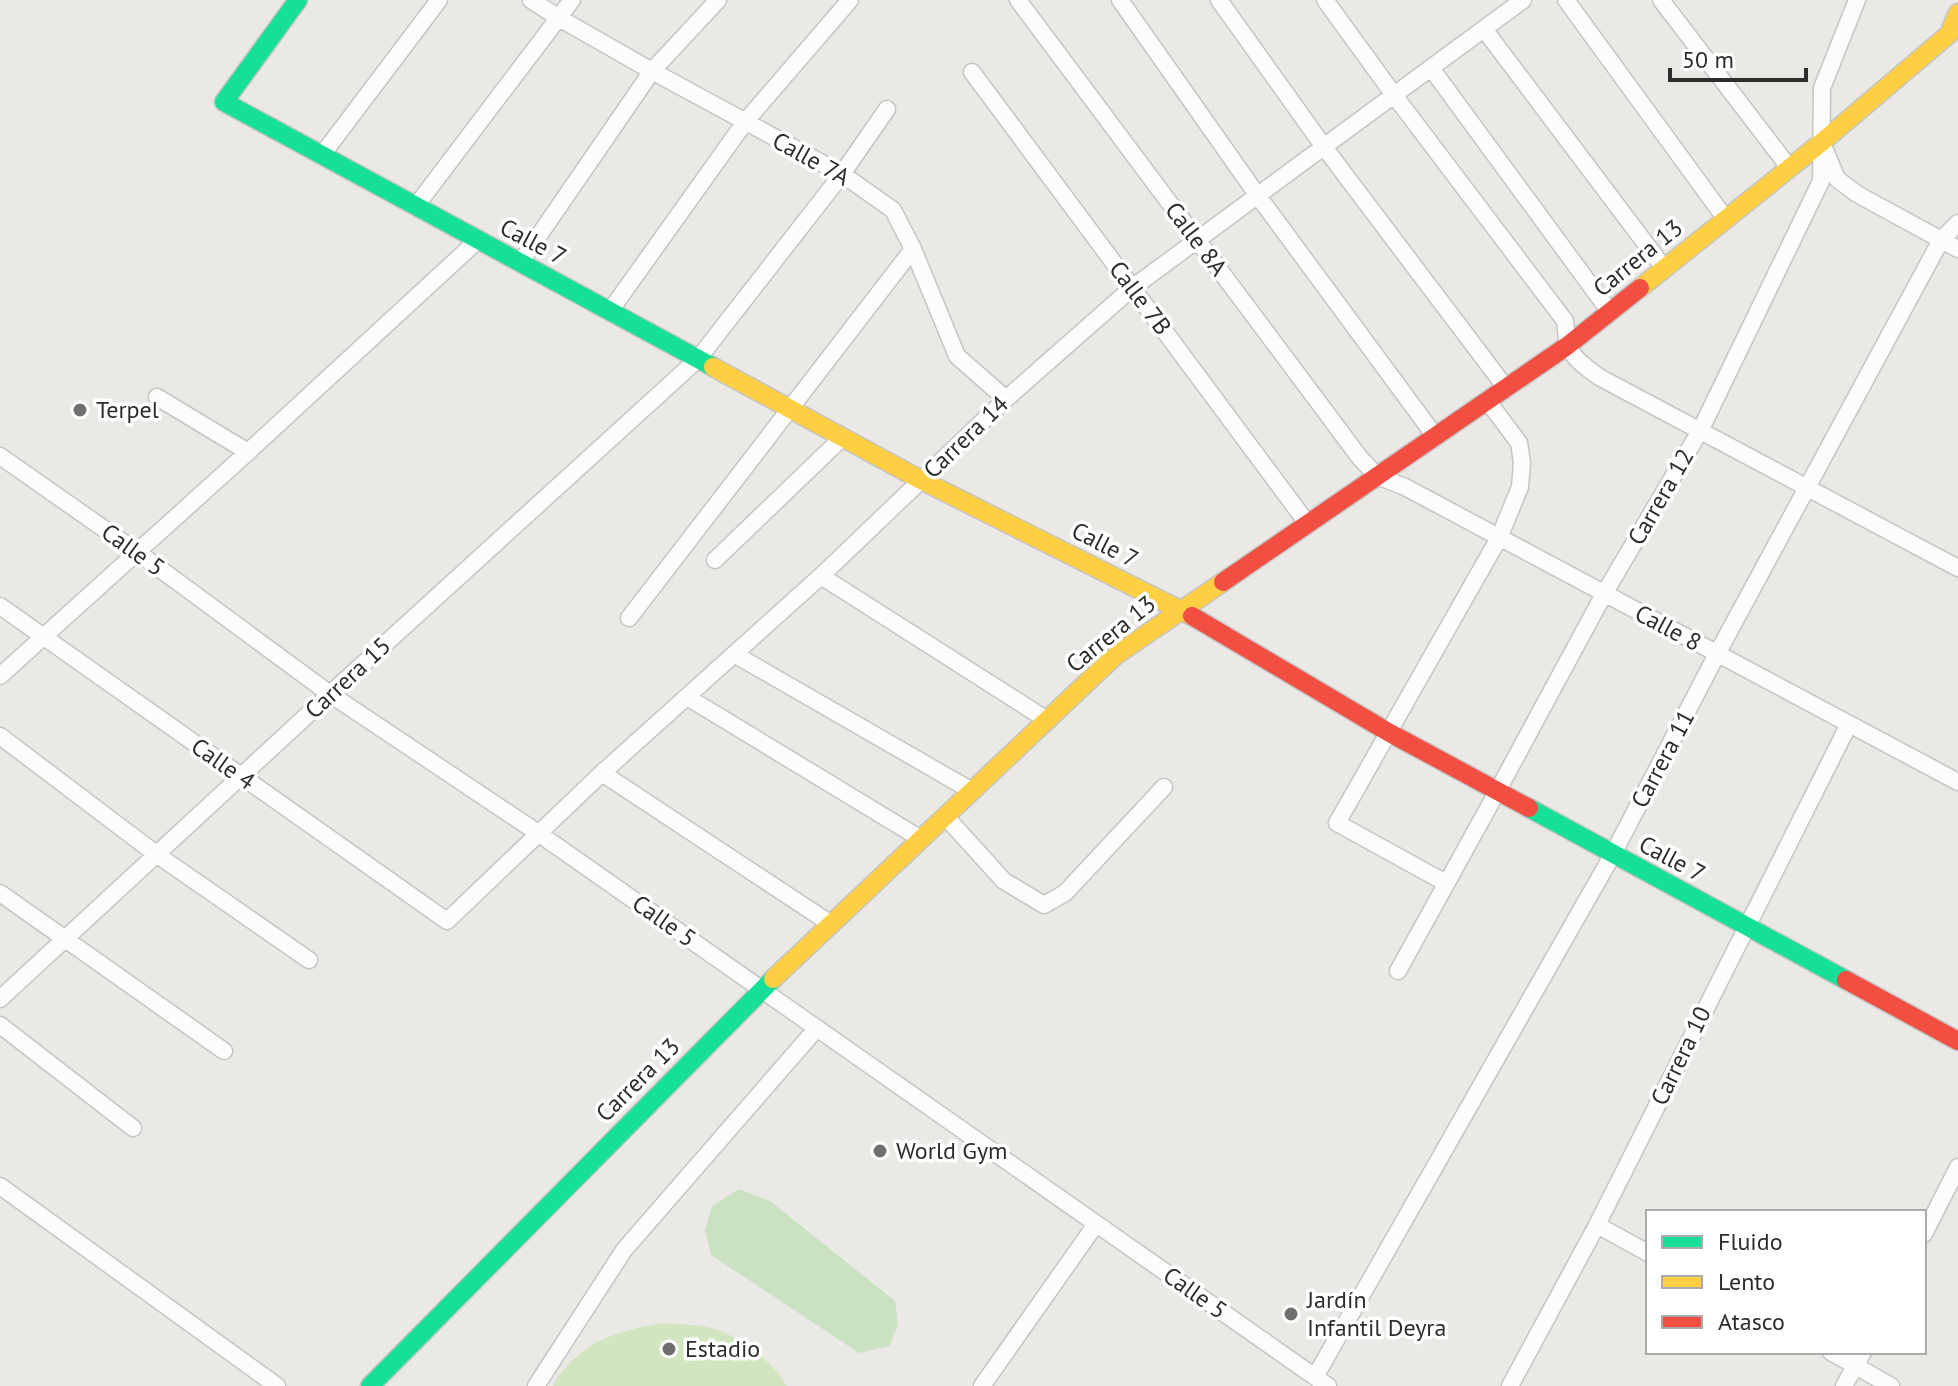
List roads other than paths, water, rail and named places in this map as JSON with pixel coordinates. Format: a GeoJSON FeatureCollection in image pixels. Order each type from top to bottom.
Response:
{"type":"FeatureCollection","features":[{"type":"Feature","properties":{"kind":"street","name":"Calle 7"},"geometry":{"type":"LineString","coordinates":[[298,0],[224,102],[921,480],[1181,610],[1388,732],[1958,1041]]}},
{"type":"Feature","properties":{"kind":"street"},"geometry":{"type":"LineString","coordinates":[[322,155],[439,0]]}},
{"type":"Feature","properties":{"kind":"street","name":"Calle 7A"},"geometry":{"type":"LineString","coordinates":[[531,0],[652,71],[842,174],[893,210],[913,249],[957,356],[1006,399]]}},
{"type":"Feature","properties":{"kind":"street"},"geometry":{"type":"LineString","coordinates":[[416,206],[572,0]]}},
{"type":"Feature","properties":{"kind":"street"},"geometry":{"type":"LineString","coordinates":[[520,263],[652,71],[718,0]]}},
{"type":"Feature","properties":{"kind":"street"},"geometry":{"type":"LineString","coordinates":[[610,311],[745,122],[850,0]]}},
{"type":"Feature","properties":{"kind":"street","name":"Calle 8A"},"geometry":{"type":"LineString","coordinates":[[1018,0],[1360,458],[1377,476]]}},
{"type":"Feature","properties":{"kind":"street"},"geometry":{"type":"LineString","coordinates":[[1120,0],[1258,196],[1435,436]]}},
{"type":"Feature","properties":{"kind":"street"},"geometry":{"type":"LineString","coordinates":[[1219,0],[1324,147],[1506,388]]}},
{"type":"Feature","properties":{"kind":"street"},"geometry":{"type":"LineString","coordinates":[[1325,0],[1565,321],[1567,346],[1576,360],[1599,377],[1958,568]]}},
{"type":"Feature","properties":{"kind":"street","name":"Carrera 14"},"geometry":{"type":"LineString","coordinates":[[447,921],[602,773],[821,576],[1006,399],[1132,288],[1523,0]]}},
{"type":"Feature","properties":{"kind":"street"},"geometry":{"type":"LineString","coordinates":[[1566,0],[1725,218]]}},
{"type":"Feature","properties":{"kind":"street"},"geometry":{"type":"LineString","coordinates":[[1661,0],[1788,166]]}},
{"type":"Feature","properties":{"kind":"street","name":"Carrera 12"},"geometry":{"type":"LineString","coordinates":[[1398,971],[1604,594],[1700,431],[1821,181],[1822,88],[1857,0]]}},
{"type":"Feature","properties":{"kind":"street","name":"Carrera 13"},"geometry":{"type":"LineString","coordinates":[[370,1386],[762,989],[1116,655],[1567,346],[1788,166],[1822,142],[1949,34],[1958,13]]}},
{"type":"Feature","properties":{"kind":"street"},"geometry":{"type":"LineString","coordinates":[[1484,29],[1664,268]]}},
{"type":"Feature","properties":{"kind":"street"},"geometry":{"type":"LineString","coordinates":[[1431,68],[1610,312]]}},
{"type":"Feature","properties":{"kind":"street","name":"Calle 7B"},"geometry":{"type":"LineString","coordinates":[[972,72],[1307,523]]}},
{"type":"Feature","properties":{"kind":"street"},"geometry":{"type":"LineString","coordinates":[[698,359],[842,174],[887,109]]}},
{"type":"Feature","properties":{"kind":"street"},"geometry":{"type":"LineString","coordinates":[[1822,142],[1837,179],[1857,194],[1958,249]]}},
{"type":"Feature","properties":{"kind":"street","name":"Carrera 11"},"geometry":{"type":"LineString","coordinates":[[1321,1381],[1613,854],[1717,654],[1941,240],[1958,223]]}},
{"type":"Feature","properties":{"kind":"street"},"geometry":{"type":"LineString","coordinates":[[0,676],[478,240]]}},
{"type":"Feature","properties":{"kind":"street"},"geometry":{"type":"LineString","coordinates":[[629,618],[913,249]]}},
{"type":"Feature","properties":{"kind":"street","name":"Carrera 15"},"geometry":{"type":"LineString","coordinates":[[0,999],[698,359]]}},
{"type":"Feature","properties":{"kind":"street"},"geometry":{"type":"LineString","coordinates":[[157,397],[248,452]]}},
{"type":"Feature","properties":{"kind":"street"},"geometry":{"type":"LineString","coordinates":[[1446,883],[1337,823],[1499,538],[1520,487],[1522,463],[1519,443],[1487,400]]}},
{"type":"Feature","properties":{"kind":"street"},"geometry":{"type":"LineString","coordinates":[[715,560],[843,437]]}},
{"type":"Feature","properties":{"kind":"street","name":"Calle 5"},"geometry":{"type":"LineString","coordinates":[[0,456],[330,694],[538,833],[1321,1381]]}},
{"type":"Feature","properties":{"kind":"street","name":"Calle 8"},"geometry":{"type":"LineString","coordinates":[[1377,476],[1405,487],[1958,782]]}},
{"type":"Feature","properties":{"kind":"street"},"geometry":{"type":"LineString","coordinates":[[821,576],[1047,720]]}},
{"type":"Feature","properties":{"kind":"street","name":"Calle 4"},"geometry":{"type":"LineString","coordinates":[[0,606],[447,921]]}},
{"type":"Feature","properties":{"kind":"street"},"geometry":{"type":"LineString","coordinates":[[734,654],[972,791]]}},
{"type":"Feature","properties":{"kind":"street"},"geometry":{"type":"LineString","coordinates":[[687,697],[921,839]]}},
{"type":"Feature","properties":{"kind":"street","name":"Carrera 10"},"geometry":{"type":"LineString","coordinates":[[1510,1386],[1597,1225],[1849,724]]}},
{"type":"Feature","properties":{"kind":"street"},"geometry":{"type":"LineString","coordinates":[[0,736],[156,854],[309,960]]}},
{"type":"Feature","properties":{"kind":"street"},"geometry":{"type":"LineString","coordinates":[[602,773],[831,924]]}},
{"type":"Feature","properties":{"kind":"street"},"geometry":{"type":"LineString","coordinates":[[945,816],[1004,881],[1044,905],[1065,893],[1164,787]]}},
{"type":"Feature","properties":{"kind":"street"},"geometry":{"type":"LineString","coordinates":[[0,893],[224,1051]]}},
{"type":"Feature","properties":{"kind":"street"},"geometry":{"type":"LineString","coordinates":[[0,1025],[133,1128]]}},
{"type":"Feature","properties":{"kind":"street"},"geometry":{"type":"LineString","coordinates":[[536,1386],[624,1250],[817,1028]]}},
{"type":"Feature","properties":{"kind":"street"},"geometry":{"type":"LineString","coordinates":[[1926,1230],[1958,1167]]}},
{"type":"Feature","properties":{"kind":"street"},"geometry":{"type":"LineString","coordinates":[[0,1186],[277,1386]]}},
{"type":"Feature","properties":{"kind":"street"},"geometry":{"type":"LineString","coordinates":[[982,1386],[1096,1224]]}},
{"type":"Feature","properties":{"kind":"street"},"geometry":{"type":"LineString","coordinates":[[1597,1225],[1646,1252]]}},
{"type":"Feature","properties":{"kind":"street"},"geometry":{"type":"LineString","coordinates":[[1839,1354],[1860,1359],[1891,1386]]}},
{"type":"Feature","properties":{"kind":"street"},"geometry":{"type":"LineString","coordinates":[[1844,1386],[1860,1359]]}},
{"type":"Feature","properties":{"kind":"place","name":"Terpel"},"geometry":{"type":"Point","coordinates":[80,410]}},
{"type":"Feature","properties":{"kind":"place","name":"World Gym"},"geometry":{"type":"Point","coordinates":[880,1151]}},
{"type":"Feature","properties":{"kind":"place","name":"Jardín Infantil Deyra"},"geometry":{"type":"Point","coordinates":[1291,1314]}},
{"type":"Feature","properties":{"kind":"place","name":"Estadio"},"geometry":{"type":"Point","coordinates":[669,1349]}}]}
